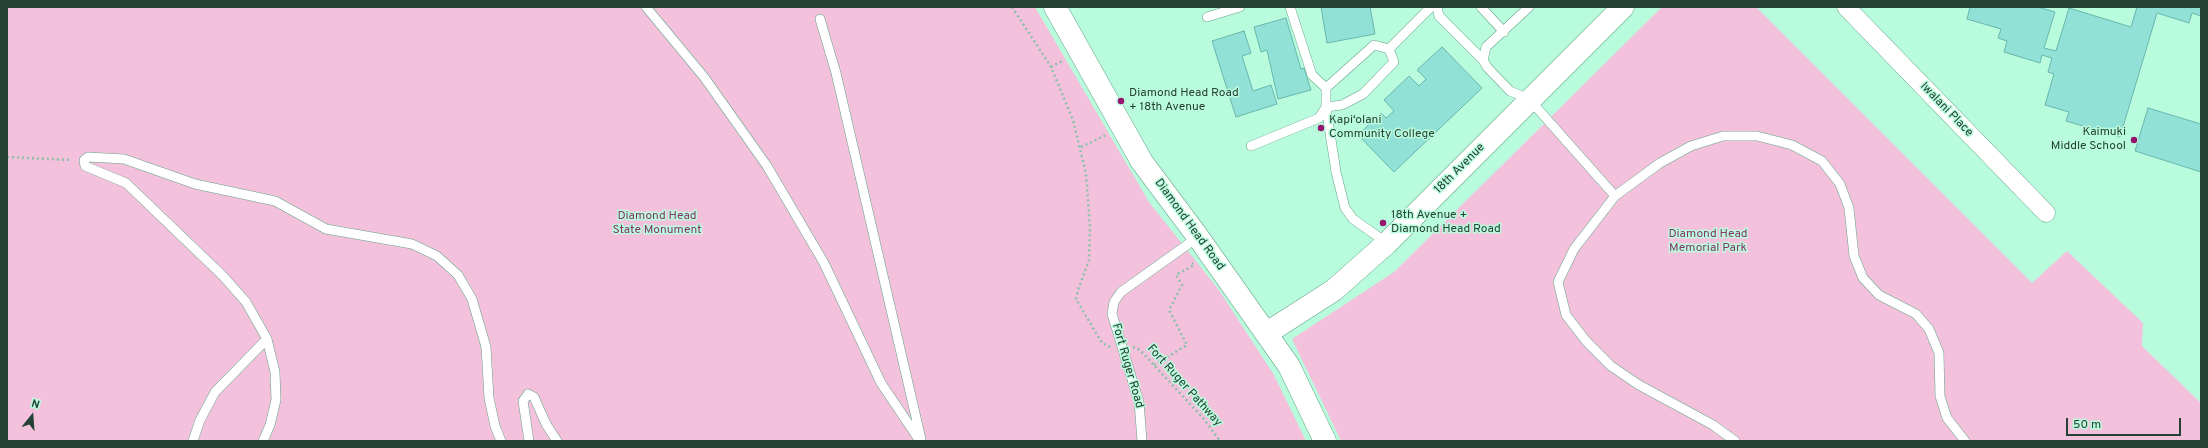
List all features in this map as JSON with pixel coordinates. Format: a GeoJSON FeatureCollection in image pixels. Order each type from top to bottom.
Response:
{"type":"FeatureCollection","features":[{"type":"Feature","properties":{"kind":"street","name":"Diamond Head Road"},"geometry":{"type":"LineString","coordinates":[[1055,7],[1142,162],[1190,242],[1267,333],[1295,376],[1325,441]]}},
{"type":"Feature","properties":{"kind":"street","name":"18th Avenue"},"geometry":{"type":"LineString","coordinates":[[1267,333],[1334,290],[1387,243],[1529,99],[1623,7]]}},
{"type":"Feature","properties":{"kind":"street","name":"Iwalani Place"},"geometry":{"type":"LineString","coordinates":[[1846,7],[2046,212]]}},
{"type":"Feature","properties":{"kind":"lane"},"geometry":{"type":"LineString","coordinates":[[646,7],[704,77],[766,166],[824,263],[881,383],[921,441]]}},
{"type":"Feature","properties":{"kind":"lane"},"geometry":{"type":"LineString","coordinates":[[1207,17],[1240,7]]}},
{"type":"Feature","properties":{"kind":"lane"},"geometry":{"type":"LineString","coordinates":[[1290,7],[1312,75],[1326,88],[1326,107],[1339,190],[1345,208],[1353,219],[1387,243]]}},
{"type":"Feature","properties":{"kind":"lane"},"geometry":{"type":"LineString","coordinates":[[1390,49],[1431,7]]}},
{"type":"Feature","properties":{"kind":"lane"},"geometry":{"type":"LineString","coordinates":[[1437,7],[1439,16],[1483,60],[1486,67],[1510,91],[1529,99],[1615,196]]}},
{"type":"Feature","properties":{"kind":"lane"},"geometry":{"type":"LineString","coordinates":[[1480,7],[1504,32]]}},
{"type":"Feature","properties":{"kind":"lane"},"geometry":{"type":"LineString","coordinates":[[1483,60],[1486,47],[1504,32],[1529,7]]}},
{"type":"Feature","properties":{"kind":"lane"},"geometry":{"type":"LineString","coordinates":[[820,18],[836,73],[921,441]]}},
{"type":"Feature","properties":{"kind":"lane"},"geometry":{"type":"LineString","coordinates":[[1326,88],[1374,45],[1390,49]]}},
{"type":"Feature","properties":{"kind":"lane"},"geometry":{"type":"LineString","coordinates":[[1326,107],[1342,105],[1363,94],[1394,62],[1390,49]]}},
{"type":"Feature","properties":{"kind":"lane"},"geometry":{"type":"LineString","coordinates":[[1251,146],[1319,118],[1326,107]]}},
{"type":"Feature","properties":{"kind":"lane"},"geometry":{"type":"LineString","coordinates":[[1735,441],[1713,425],[1639,385],[1611,366],[1586,341],[1566,315],[1558,282],[1574,249],[1615,196],[1660,163],[1691,146],[1723,136],[1758,136],[1792,145],[1822,161],[1840,184],[1847,202],[1854,256],[1863,278],[1879,295],[1916,314],[1929,329],[1939,353],[1940,396],[1947,418],[1965,441]]}},
{"type":"Feature","properties":{"kind":"lane"},"geometry":{"type":"LineString","coordinates":[[263,441],[270,425],[276,400],[275,372],[267,338],[246,302],[223,276],[129,186],[117,178],[89,169],[85,166],[84,160],[88,157],[128,160],[195,184],[275,201],[326,229],[412,244],[437,256],[458,275],[472,299],[486,347],[489,398],[495,426],[501,441]]}},
{"type":"Feature","properties":{"kind":"lane","name":"Fort Ruger Road"},"geometry":{"type":"LineString","coordinates":[[1142,441],[1138,402],[1112,314],[1112,308],[1121,292],[1190,242]]}},
{"type":"Feature","properties":{"kind":"lane"},"geometry":{"type":"LineString","coordinates":[[193,441],[200,420],[215,392],[267,338]]}},
{"type":"Feature","properties":{"kind":"lane"},"geometry":{"type":"LineString","coordinates":[[529,441],[522,400],[528,394],[534,397],[546,424],[556,441]]}},
{"type":"Feature","properties":{"kind":"path"},"geometry":{"type":"LineString","coordinates":[[1012,7],[1051,67],[1071,114],[1081,147],[1086,174],[1090,227],[1089,260],[1076,299],[1102,344],[1112,347]]}},
{"type":"Feature","properties":{"kind":"path"},"geometry":{"type":"LineString","coordinates":[[1051,67],[1062,61]]}},
{"type":"Feature","properties":{"kind":"path"},"geometry":{"type":"LineString","coordinates":[[1081,147],[1102,137]]}},
{"type":"Feature","properties":{"kind":"path"},"geometry":{"type":"LineString","coordinates":[[7,157],[84,160]]}},
{"type":"Feature","properties":{"kind":"path"},"geometry":{"type":"LineString","coordinates":[[1154,366],[1187,345],[1169,310],[1182,285],[1176,274],[1194,265],[1190,242]]}},
{"type":"Feature","properties":{"kind":"path","name":"Fort Ruger Pathway"},"geometry":{"type":"LineString","coordinates":[[1132,347],[1140,350],[1203,418],[1220,441]]}},
{"type":"Feature","properties":{"kind":"green space","name":"Diamond Head State Monument"},"geometry":{"type":"Polygon","coordinates":[[[7,7],[1035,7],[1149,202],[1219,290],[1274,375],[1306,441],[7,441],[7,7]]]}},
{"type":"Feature","properties":{"kind":"green space","name":"Diamond Head Memorial Park"},"geometry":{"type":"Polygon","coordinates":[[[1662,7],[1756,7],[2032,283],[2067,251],[2143,323],[2142,346],[2201,403],[2201,441],[1341,441],[1292,339],[1394,272],[1662,7]]]}},
{"type":"Feature","properties":{"kind":"building"},"geometry":{"type":"Polygon","coordinates":[[[1321,7],[1370,7],[1375,34],[1327,43],[1321,7]]]}},
{"type":"Feature","properties":{"kind":"building"},"geometry":{"type":"Polygon","coordinates":[[[1970,7],[2038,7],[2055,12],[2044,48],[2056,51],[2069,8],[2131,27],[2137,7],[2201,7],[2201,16],[2192,13],[2189,23],[2157,13],[2120,137],[2066,121],[2069,112],[2045,105],[2054,74],[2048,72],[2052,58],[2042,55],[2040,63],[2004,52],[2007,41],[1998,38],[2001,29],[1967,19],[1970,7]]]}},
{"type":"Feature","properties":{"kind":"building"},"geometry":{"type":"Polygon","coordinates":[[[1286,18],[1301,69],[1304,68],[1311,90],[1278,99],[1267,50],[1261,52],[1254,27],[1286,18]]]}},
{"type":"Feature","properties":{"kind":"building"},"geometry":{"type":"Polygon","coordinates":[[[1244,31],[1251,53],[1242,56],[1253,91],[1271,85],[1277,104],[1236,117],[1212,41],[1244,31]]]}},
{"type":"Feature","properties":{"kind":"building"},"geometry":{"type":"Polygon","coordinates":[[[1442,47],[1482,88],[1394,172],[1358,135],[1381,113],[1386,118],[1394,111],[1384,100],[1409,76],[1419,86],[1426,79],[1417,70],[1442,47]]]}},
{"type":"Feature","properties":{"kind":"building"},"geometry":{"type":"Polygon","coordinates":[[[2148,108],[2201,124],[2201,172],[2135,151],[2148,108]]]}},
{"type":"Feature","properties":{"kind":"place","name":"Diamond Head Road + 18th Avenue"},"geometry":{"type":"Point","coordinates":[1121,101]}},
{"type":"Feature","properties":{"kind":"place","name":"Kapi‘olani Community College"},"geometry":{"type":"Point","coordinates":[1321,128]}},
{"type":"Feature","properties":{"kind":"place","name":"Kaimuki Middle School"},"geometry":{"type":"Point","coordinates":[2134,140]}},
{"type":"Feature","properties":{"kind":"place","name":"18th Avenue + Diamond Head Road"},"geometry":{"type":"Point","coordinates":[1383,223]}}]}
